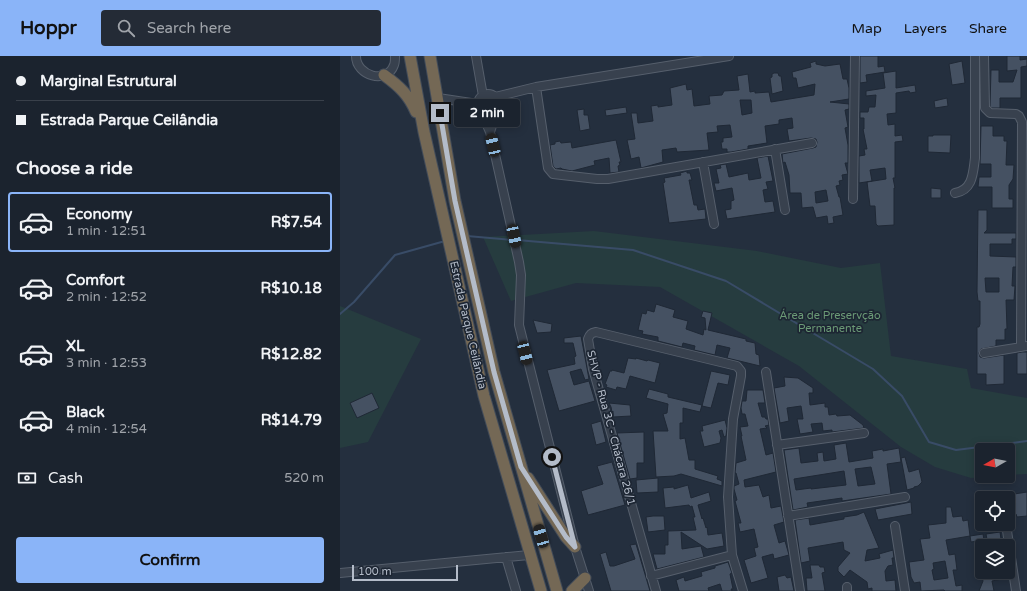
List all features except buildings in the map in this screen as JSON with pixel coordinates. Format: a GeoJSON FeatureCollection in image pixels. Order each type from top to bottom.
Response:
{"type":"FeatureCollection","features":[{"type":"Feature","properties":{"kind":"highway","name":"Estrada Parque Ceilândia"},"geometry":{"type":"LineString","coordinates":[[410,56],[424,132],[484,396],[541,591]]}},
{"type":"Feature","properties":{"kind":"highway","name":"Estrada Parque Ceilândia"},"geometry":{"type":"LineString","coordinates":[[430,56],[455,201],[470,260],[494,372],[557,591]]}},
{"type":"Feature","properties":{"kind":"highway"},"geometry":{"type":"LineString","coordinates":[[384,75],[406,93],[424,132]]}},
{"type":"Feature","properties":{"kind":"highway"},"geometry":{"type":"LineString","coordinates":[[521,467],[566,537],[575,547]]}},
{"type":"Feature","properties":{"kind":"highway"},"geometry":{"type":"LineString","coordinates":[[572,591],[584,578]]}},
{"type":"Feature","properties":{"kind":"street"},"geometry":{"type":"LineString","coordinates":[[356,56],[361,70],[372,77],[384,75],[390,71],[394,66],[395,56]]}},
{"type":"Feature","properties":{"kind":"street"},"geometry":{"type":"LineString","coordinates":[[476,56],[483,96]]}},
{"type":"Feature","properties":{"kind":"street"},"geometry":{"type":"LineString","coordinates":[[495,97],[536,87],[691,59],[729,56]]}},
{"type":"Feature","properties":{"kind":"street"},"geometry":{"type":"LineString","coordinates":[[853,199],[855,56]]}},
{"type":"Feature","properties":{"kind":"street"},"geometry":{"type":"LineString","coordinates":[[955,193],[962,192],[967,188],[973,173],[975,158],[975,56]]}},
{"type":"Feature","properties":{"kind":"street"},"geometry":{"type":"LineString","coordinates":[[984,56],[985,108],[990,113],[1016,114],[1022,122],[1024,346],[984,353]]}},
{"type":"Feature","properties":{"kind":"street"},"geometry":{"type":"LineString","coordinates":[[536,87],[548,168],[553,174],[596,180],[608,179],[812,142]]}},
{"type":"Feature","properties":{"kind":"street"},"geometry":{"type":"LineString","coordinates":[[438,98],[479,107],[487,114],[493,113],[518,92]]}},
{"type":"Feature","properties":{"kind":"street"},"geometry":{"type":"LineString","coordinates":[[490,132],[498,108],[498,101],[490,94],[480,98],[479,107],[490,132],[519,262],[521,275],[518,325],[575,547],[589,591]]}},
{"type":"Feature","properties":{"kind":"street"},"geometry":{"type":"LineString","coordinates":[[775,149],[785,210]]}},
{"type":"Feature","properties":{"kind":"street"},"geometry":{"type":"LineString","coordinates":[[703,162],[714,224]]}},
{"type":"Feature","properties":{"kind":"street","name":"SHVP - Rua 3C - Chácara 26/1"},"geometry":{"type":"LineString","coordinates":[[656,591],[593,369],[588,339],[592,332],[737,366],[740,368],[741,376],[733,420],[728,497],[732,555],[743,591]]}},
{"type":"Feature","properties":{"kind":"street"},"geometry":{"type":"LineString","coordinates":[[766,372],[800,591]]}},
{"type":"Feature","properties":{"kind":"street"},"geometry":{"type":"LineString","coordinates":[[777,445],[864,433]]}},
{"type":"Feature","properties":{"kind":"street"},"geometry":{"type":"LineString","coordinates":[[788,516],[904,497]]}},
{"type":"Feature","properties":{"kind":"street"},"geometry":{"type":"LineString","coordinates":[[895,526],[905,591]]}},
{"type":"Feature","properties":{"kind":"street"},"geometry":{"type":"LineString","coordinates":[[1007,531],[1016,591]]}},
{"type":"Feature","properties":{"kind":"street"},"geometry":{"type":"LineString","coordinates":[[340,573],[529,554]]}},
{"type":"Feature","properties":{"kind":"street"},"geometry":{"type":"LineString","coordinates":[[651,576],[732,555]]}},
{"type":"Feature","properties":{"kind":"street"},"geometry":{"type":"LineString","coordinates":[[506,557],[516,591]]}},
{"type":"Feature","properties":{"kind":"green space","name":"Área de Preservção Permanente"},"geometry":{"type":"Polygon","coordinates":[[[594,231],[757,251],[841,268],[880,263],[891,356],[967,369],[971,388],[1027,398],[1027,474],[1015,475],[1015,443],[975,443],[975,478],[971,478],[935,467],[901,447],[799,366],[660,287],[576,283],[511,301],[483,237],[594,231]]]}},
{"type":"Feature","properties":{"kind":"green space"},"geometry":{"type":"Polygon","coordinates":[[[340,306],[421,339],[368,442],[340,448],[340,306]]]}},
{"type":"Feature","properties":{"kind":"waterway"},"geometry":{"type":"LineString","coordinates":[[467,236],[512,240]]}},
{"type":"Feature","properties":{"kind":"waterway"},"geometry":{"type":"LineString","coordinates":[[517,240],[633,250],[726,281],[873,369],[902,396],[929,442],[956,450],[1027,441]]}},
{"type":"Feature","properties":{"kind":"waterway"},"geometry":{"type":"LineString","coordinates":[[340,314],[354,302],[395,255],[445,241]]}},
{"type":"Feature","properties":{"kind":"route"},"geometry":{"type":"LineString","coordinates":[[440,113],[455,201],[470,260],[494,372],[521,467],[566,537],[575,547],[552,457]]}}]}
